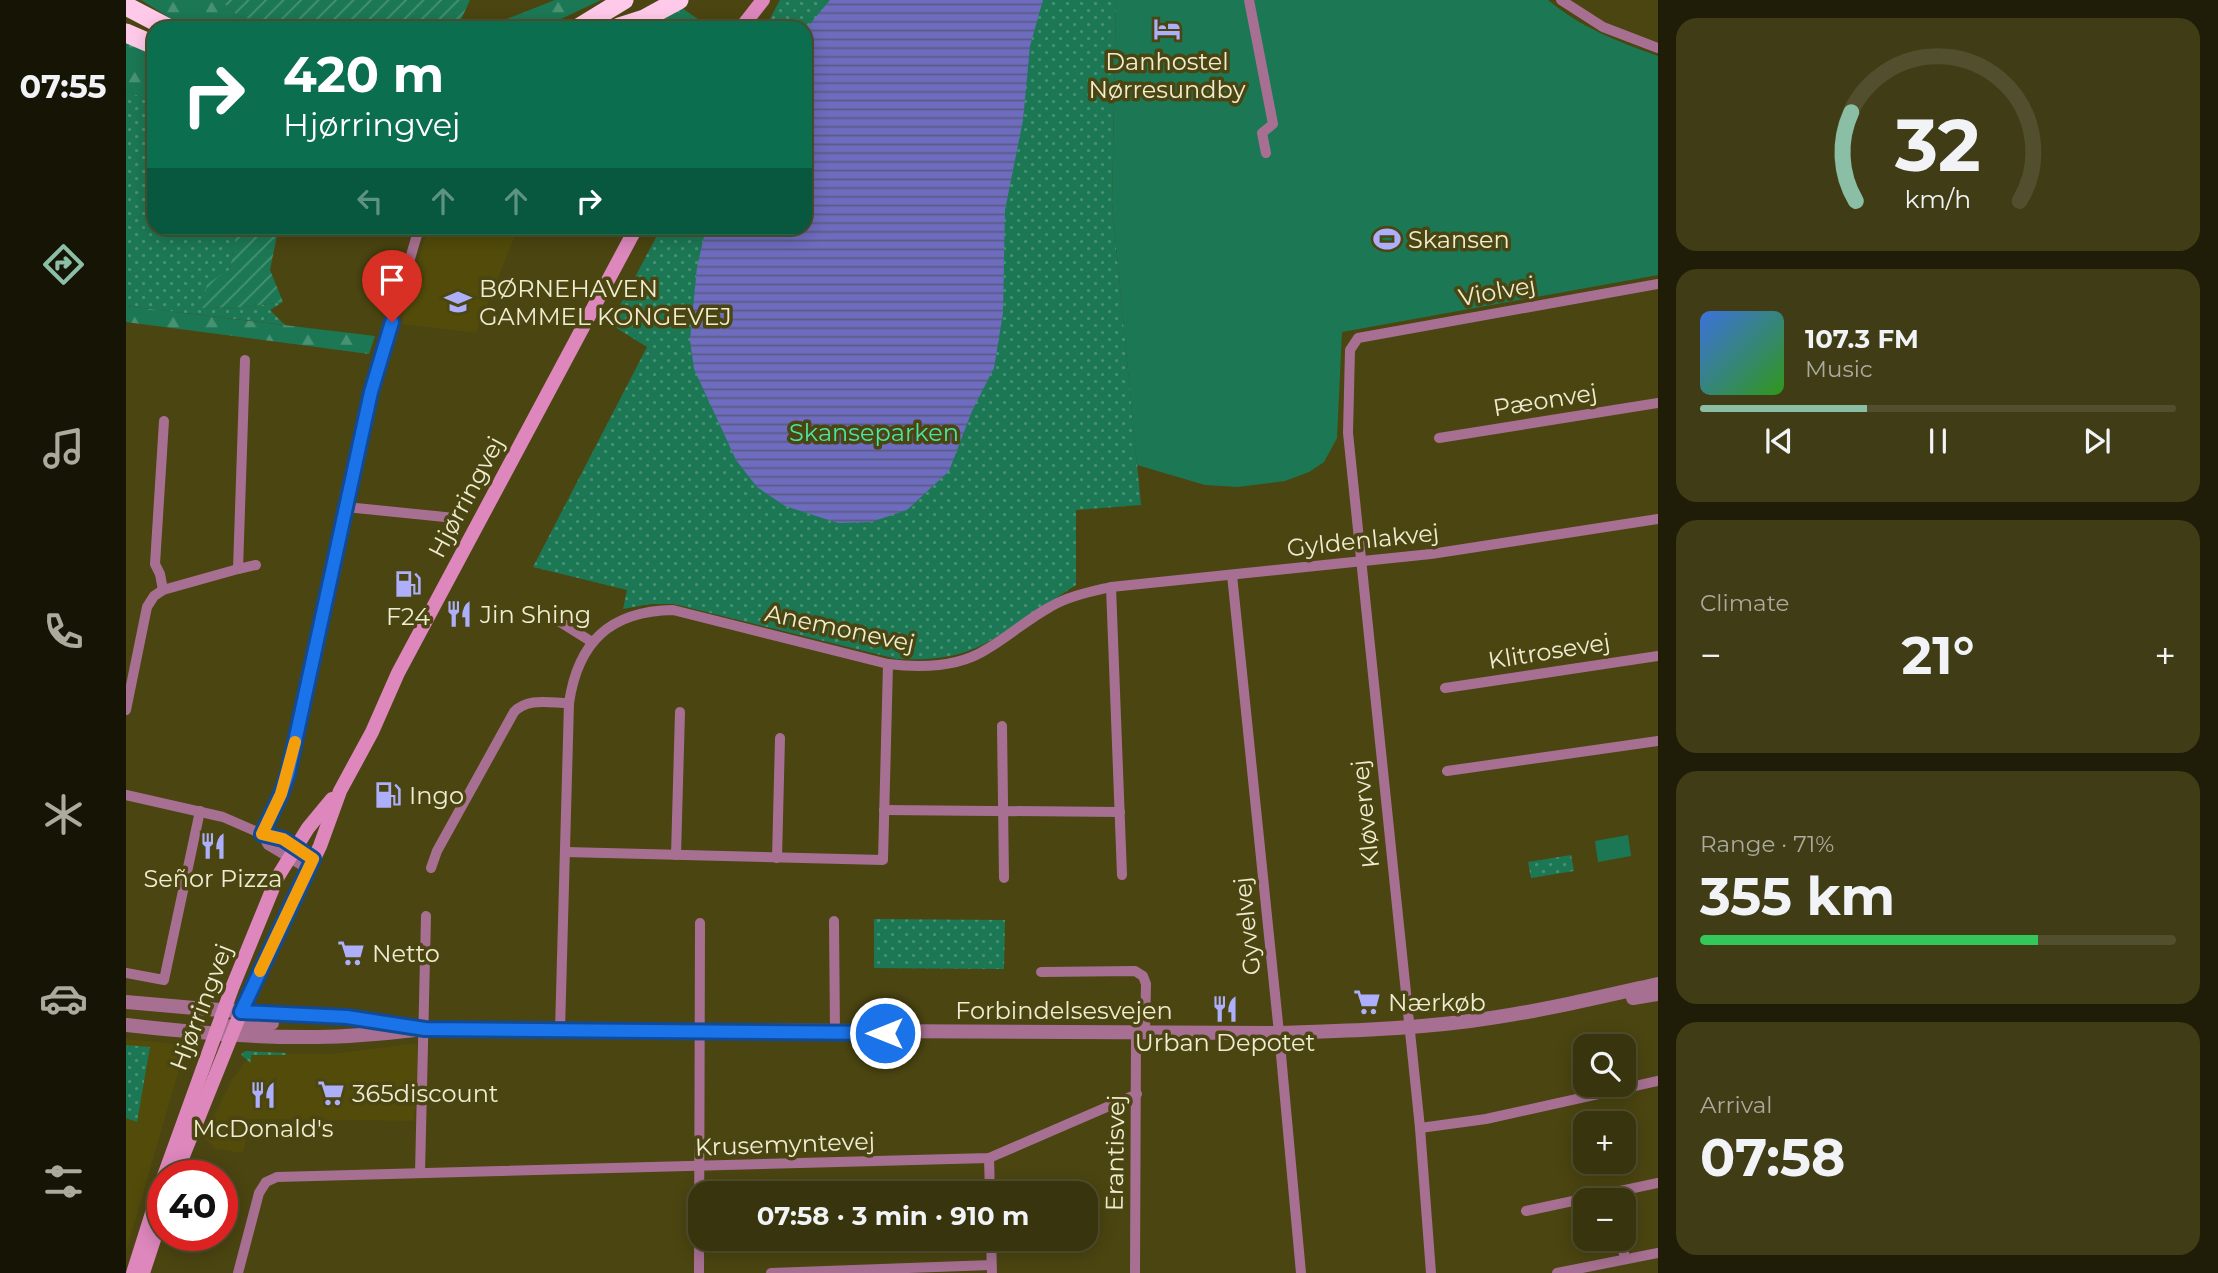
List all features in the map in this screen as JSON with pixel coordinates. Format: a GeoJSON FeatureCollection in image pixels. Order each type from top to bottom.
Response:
{"type":"FeatureCollection","features":[{"type":"Feature","properties":{"kind":"highway"},"geometry":{"type":"LineString","coordinates":[[590,21],[624,0]]}},
{"type":"Feature","properties":{"kind":"highway"},"geometry":{"type":"LineString","coordinates":[[630,21],[666,0]]}},
{"type":"Feature","properties":{"kind":"highway"},"geometry":{"type":"LineString","coordinates":[[638,21],[678,0]]}},
{"type":"Feature","properties":{"kind":"highway"},"geometry":{"type":"LineString","coordinates":[[126,6],[154,21]]}},
{"type":"Feature","properties":{"kind":"highway"},"geometry":{"type":"LineString","coordinates":[[126,33],[147,42]]}},
{"type":"Feature","properties":{"kind":"main road"},"geometry":{"type":"LineString","coordinates":[[743,21],[744,0]]}},
{"type":"Feature","properties":{"kind":"main road"},"geometry":{"type":"LineString","coordinates":[[746,21],[763,0]]}},
{"type":"Feature","properties":{"kind":"main road","name":"Hjørringvej"},"geometry":{"type":"LineString","coordinates":[[170,1160],[228,1023],[310,864],[340,790],[372,732],[398,673],[632,235]]}},
{"type":"Feature","properties":{"kind":"main road","name":"Hjørringvej"},"geometry":{"type":"LineString","coordinates":[[181,1160],[228,1023],[262,913],[292,852],[340,790]]}},
{"type":"Feature","properties":{"kind":"main road","name":"Hjørringvej"},"geometry":{"type":"LineString","coordinates":[[133,1273],[147,1228]]}},
{"type":"Feature","properties":{"kind":"main road"},"geometry":{"type":"LineString","coordinates":[[143,1273],[150,1251]]}},
{"type":"Feature","properties":{"kind":"street"},"geometry":{"type":"LineString","coordinates":[[1249,0],[1273,124],[1262,133],[1266,153]]}},
{"type":"Feature","properties":{"kind":"street"},"geometry":{"type":"LineString","coordinates":[[1561,0],[1603,27],[1658,48]]}},
{"type":"Feature","properties":{"kind":"street"},"geometry":{"type":"LineString","coordinates":[[262,834],[288,774],[371,392],[417,235]]}},
{"type":"Feature","properties":{"kind":"street","name":"Violvej"},"geometry":{"type":"LineString","coordinates":[[1350,350],[1358,338],[1658,284]]}},
{"type":"Feature","properties":{"kind":"street","name":"Kløvervej"},"geometry":{"type":"LineString","coordinates":[[1350,350],[1348,433],[1420,1128],[1431,1273]]}},
{"type":"Feature","properties":{"kind":"street"},"geometry":{"type":"LineString","coordinates":[[238,569],[245,360]]}},
{"type":"Feature","properties":{"kind":"street","name":"Pæonvej"},"geometry":{"type":"LineString","coordinates":[[1439,438],[1658,403]]}},
{"type":"Feature","properties":{"kind":"street"},"geometry":{"type":"LineString","coordinates":[[163,590],[155,564],[164,421]]}},
{"type":"Feature","properties":{"kind":"street"},"geometry":{"type":"LineString","coordinates":[[346,507],[455,518]]}},
{"type":"Feature","properties":{"kind":"street","name":"Gyldenlakvej"},"geometry":{"type":"LineString","coordinates":[[1072,596],[1111,587],[1431,554],[1658,519]]}},
{"type":"Feature","properties":{"kind":"street"},"geometry":{"type":"LineString","coordinates":[[126,710],[128,689],[147,607],[154,596],[163,590],[256,565]]}},
{"type":"Feature","properties":{"kind":"street","name":"Gyvelvej"},"geometry":{"type":"LineString","coordinates":[[1232,575],[1301,1273]]}},
{"type":"Feature","properties":{"kind":"street"},"geometry":{"type":"LineString","coordinates":[[1111,587],[1122,875]]}},
{"type":"Feature","properties":{"kind":"street","name":"Anemonevej"},"geometry":{"type":"LineString","coordinates":[[559,1031],[569,704],[572,682],[579,663],[592,642],[608,627],[631,615],[650,610],[673,610],[888,664],[914,667],[958,661],[984,651],[1049,607],[1072,596]]}},
{"type":"Feature","properties":{"kind":"street"},"geometry":{"type":"LineString","coordinates":[[557,621],[592,642]]}},
{"type":"Feature","properties":{"kind":"street","name":"Klitrosevej"},"geometry":{"type":"LineString","coordinates":[[1445,688],[1658,656]]}},
{"type":"Feature","properties":{"kind":"street"},"geometry":{"type":"LineString","coordinates":[[566,852],[883,860],[888,664]]}},
{"type":"Feature","properties":{"kind":"street"},"geometry":{"type":"LineString","coordinates":[[431,868],[437,851],[513,712],[520,705],[532,702],[569,704]]}},
{"type":"Feature","properties":{"kind":"street"},"geometry":{"type":"LineString","coordinates":[[676,855],[680,712]]}},
{"type":"Feature","properties":{"kind":"street"},"geometry":{"type":"LineString","coordinates":[[1002,726],[1004,878]]}},
{"type":"Feature","properties":{"kind":"street"},"geometry":{"type":"LineString","coordinates":[[777,858],[780,738]]}},
{"type":"Feature","properties":{"kind":"street"},"geometry":{"type":"LineString","coordinates":[[1447,771],[1658,741]]}},
{"type":"Feature","properties":{"kind":"street"},"geometry":{"type":"LineString","coordinates":[[126,795],[200,811],[262,834],[274,835],[310,864]]}},
{"type":"Feature","properties":{"kind":"street"},"geometry":{"type":"LineString","coordinates":[[884,810],[1120,813]]}},
{"type":"Feature","properties":{"kind":"street"},"geometry":{"type":"LineString","coordinates":[[126,973],[164,979],[200,811]]}},
{"type":"Feature","properties":{"kind":"street"},"geometry":{"type":"LineString","coordinates":[[420,1173],[426,916]]}},
{"type":"Feature","properties":{"kind":"street"},"geometry":{"type":"LineString","coordinates":[[834,921],[835,1033]]}},
{"type":"Feature","properties":{"kind":"street"},"geometry":{"type":"LineString","coordinates":[[699,1273],[700,923]]}},
{"type":"Feature","properties":{"kind":"street","name":"Erantisvej"},"geometry":{"type":"LineString","coordinates":[[1041,972],[1135,971],[1143,976],[1146,984],[1137,1094],[1135,1273]]}},
{"type":"Feature","properties":{"kind":"street","name":"Forbindelsesvejen"},"geometry":{"type":"LineString","coordinates":[[228,1023],[303,1037],[360,1036],[425,1029],[1279,1033],[1409,1028],[1473,1021],[1576,1003],[1658,984]]}},
{"type":"Feature","properties":{"kind":"street","name":"Forbindelsesvejen"},"geometry":{"type":"LineString","coordinates":[[1576,1003],[1658,994]]}},
{"type":"Feature","properties":{"kind":"street"},"geometry":{"type":"LineString","coordinates":[[126,1002],[228,1023]]}},
{"type":"Feature","properties":{"kind":"street"},"geometry":{"type":"LineString","coordinates":[[354,1018],[360,1036]]}},
{"type":"Feature","properties":{"kind":"street","name":"Forbindelsesvejen"},"geometry":{"type":"LineString","coordinates":[[228,1023],[301,1023],[354,1018],[425,1029]]}},
{"type":"Feature","properties":{"kind":"street"},"geometry":{"type":"LineString","coordinates":[[126,1019],[228,1023]]}},
{"type":"Feature","properties":{"kind":"street"},"geometry":{"type":"LineString","coordinates":[[126,1025],[228,1023]]}},
{"type":"Feature","properties":{"kind":"street"},"geometry":{"type":"LineString","coordinates":[[1420,1128],[1486,1119],[1658,1081]]}},
{"type":"Feature","properties":{"kind":"street","name":"Krusemyntevej"},"geometry":{"type":"LineString","coordinates":[[238,1273],[259,1192],[266,1182],[277,1177],[989,1158],[1137,1094]]}},
{"type":"Feature","properties":{"kind":"street"},"geometry":{"type":"LineString","coordinates":[[989,1158],[990,1181]]}},
{"type":"Feature","properties":{"kind":"street"},"geometry":{"type":"LineString","coordinates":[[1636,1190],[1658,1183]]}},
{"type":"Feature","properties":{"kind":"street"},"geometry":{"type":"LineString","coordinates":[[1527,1211],[1573,1203]]}},
{"type":"Feature","properties":{"kind":"street"},"geometry":{"type":"LineString","coordinates":[[772,1273],[991,1269],[991,1251]]}},
{"type":"Feature","properties":{"kind":"street"},"geometry":{"type":"LineString","coordinates":[[1623,1251],[1625,1259]]}},
{"type":"Feature","properties":{"kind":"street"},"geometry":{"type":"LineString","coordinates":[[1557,1273],[1658,1253]]}},
{"type":"Feature","properties":{"kind":"shaded area"},"geometry":{"type":"Polygon","coordinates":[[[830,0],[1043,0],[1030,46],[1023,120],[1005,210],[1003,313],[994,368],[972,411],[949,471],[907,510],[871,522],[838,523],[785,506],[757,487],[736,460],[694,369],[690,340],[697,267],[704,235],[812,235],[812,22],[830,0]]]}},
{"type":"Feature","properties":{"kind":"shaded area"},"geometry":{"type":"Polygon","coordinates":[[[426,235],[515,235],[476,333],[401,324],[426,235]]]}},
{"type":"Feature","properties":{"kind":"shaded area"},"geometry":{"type":"Polygon","coordinates":[[[126,1039],[177,1044],[183,1056],[153,1160],[147,1160],[147,1180],[126,1252],[126,1039]]]}},
{"type":"Feature","properties":{"kind":"shaded area"},"geometry":{"type":"Polygon","coordinates":[[[417,1043],[417,1097],[413,1121],[250,1119],[243,1153],[216,1149],[203,1137],[232,1080],[251,1054],[332,1054],[417,1043]]]}},
{"type":"Feature","properties":{"kind":"green space"},"geometry":{"type":"Polygon","coordinates":[[[141,0],[220,0],[238,16],[258,21],[178,21],[141,0]]]}},
{"type":"Feature","properties":{"kind":"green space"},"geometry":{"type":"Polygon","coordinates":[[[220,0],[470,0],[460,21],[258,21],[238,16],[220,0]]]}},
{"type":"Feature","properties":{"kind":"green space"},"geometry":{"type":"Polygon","coordinates":[[[555,0],[601,0],[557,21],[502,21],[555,0]]]}},
{"type":"Feature","properties":{"kind":"green space","name":"Skanseparken"},"geometry":{"type":"Polygon","coordinates":[[[780,0],[1116,0],[1112,203],[1141,505],[1076,510],[1076,585],[1002,633],[959,654],[928,659],[897,659],[674,604],[650,604],[623,609],[627,590],[533,567],[647,347],[610,324],[657,235],[812,235],[812,21],[769,21],[780,0]]]}},
{"type":"Feature","properties":{"kind":"green space","name":"Skansen"},"geometry":{"type":"Polygon","coordinates":[[[1116,0],[1548,0],[1587,26],[1658,56],[1658,275],[1342,332],[1337,438],[1324,462],[1309,472],[1285,481],[1238,487],[1205,485],[1137,465],[1112,203],[1116,0]]]}},
{"type":"Feature","properties":{"kind":"green space"},"geometry":{"type":"Polygon","coordinates":[[[682,8],[701,21],[658,21],[682,8]]]}},
{"type":"Feature","properties":{"kind":"green space"},"geometry":{"type":"Polygon","coordinates":[[[126,42],[147,51],[147,100],[126,90],[126,42]]]}},
{"type":"Feature","properties":{"kind":"green space"},"geometry":{"type":"Polygon","coordinates":[[[126,90],[147,100],[147,235],[236,235],[230,269],[234,274],[202,308],[283,302],[270,310],[285,325],[126,306],[126,90]]]}},
{"type":"Feature","properties":{"kind":"green space"},"geometry":{"type":"Polygon","coordinates":[[[236,235],[277,235],[270,270],[283,302],[202,308],[207,284],[230,269],[236,235]]]}},
{"type":"Feature","properties":{"kind":"green space"},"geometry":{"type":"Polygon","coordinates":[[[126,306],[375,336],[369,354],[126,322],[126,306]]]}},
{"type":"Feature","properties":{"kind":"green space"},"geometry":{"type":"Polygon","coordinates":[[[1628,835],[1631,856],[1598,862],[1595,841],[1628,835]]]}},
{"type":"Feature","properties":{"kind":"green space"},"geometry":{"type":"Polygon","coordinates":[[[1571,855],[1574,871],[1531,878],[1528,862],[1571,855]]]}},
{"type":"Feature","properties":{"kind":"green space"},"geometry":{"type":"Polygon","coordinates":[[[874,919],[1005,920],[1004,969],[874,968],[874,919]]]}},
{"type":"Feature","properties":{"kind":"green space"},"geometry":{"type":"Polygon","coordinates":[[[126,1045],[150,1047],[137,1122],[126,1118],[126,1045]]]}},
{"type":"Feature","properties":{"kind":"green space"},"geometry":{"type":"Polygon","coordinates":[[[245,1051],[286,1055],[251,1055],[251,1063],[241,1055],[245,1051]]]}},
{"type":"Feature","properties":{"kind":"slow traffic"},"geometry":{"type":"LineString","coordinates":[[260,971],[313,859],[283,839],[262,834],[281,794],[295,742]]}},
{"type":"Feature","properties":{"kind":"place","name":"Danhostel Nørresundby"},"geometry":{"type":"Point","coordinates":[1167,29]}},
{"type":"Feature","properties":{"kind":"place","name":"Skansen"},"geometry":{"type":"Point","coordinates":[1387,239]}},
{"type":"Feature","properties":{"kind":"place","name":"BØRNEHAVEN GAMMEL KONGEVEJ"},"geometry":{"type":"Point","coordinates":[458,302]}},
{"type":"Feature","properties":{"kind":"place","name":"F24"},"geometry":{"type":"Point","coordinates":[408,584]}},
{"type":"Feature","properties":{"kind":"place","name":"Jin Shing"},"geometry":{"type":"Point","coordinates":[459,614]}},
{"type":"Feature","properties":{"kind":"place","name":"Ingo"},"geometry":{"type":"Point","coordinates":[388,795]}},
{"type":"Feature","properties":{"kind":"place","name":"Señor Pizza"},"geometry":{"type":"Point","coordinates":[213,846]}},
{"type":"Feature","properties":{"kind":"place","name":"Netto"},"geometry":{"type":"Point","coordinates":[351,953]}},
{"type":"Feature","properties":{"kind":"place","name":"Nærkøb"},"geometry":{"type":"Point","coordinates":[1367,1002]}},
{"type":"Feature","properties":{"kind":"place","name":"Urban Depotet"},"geometry":{"type":"Point","coordinates":[1225,1009]}},
{"type":"Feature","properties":{"kind":"place","name":"365discount"},"geometry":{"type":"Point","coordinates":[331,1093]}},
{"type":"Feature","properties":{"kind":"place","name":"McDonald's"},"geometry":{"type":"Point","coordinates":[263,1095]}},
{"type":"Feature","properties":{"kind":"route"},"geometry":{"type":"LineString","coordinates":[[392,322],[371,392],[288,774],[262,834],[283,839],[313,859],[241,1012],[347,1017],[425,1029],[885,1033]]}}]}
